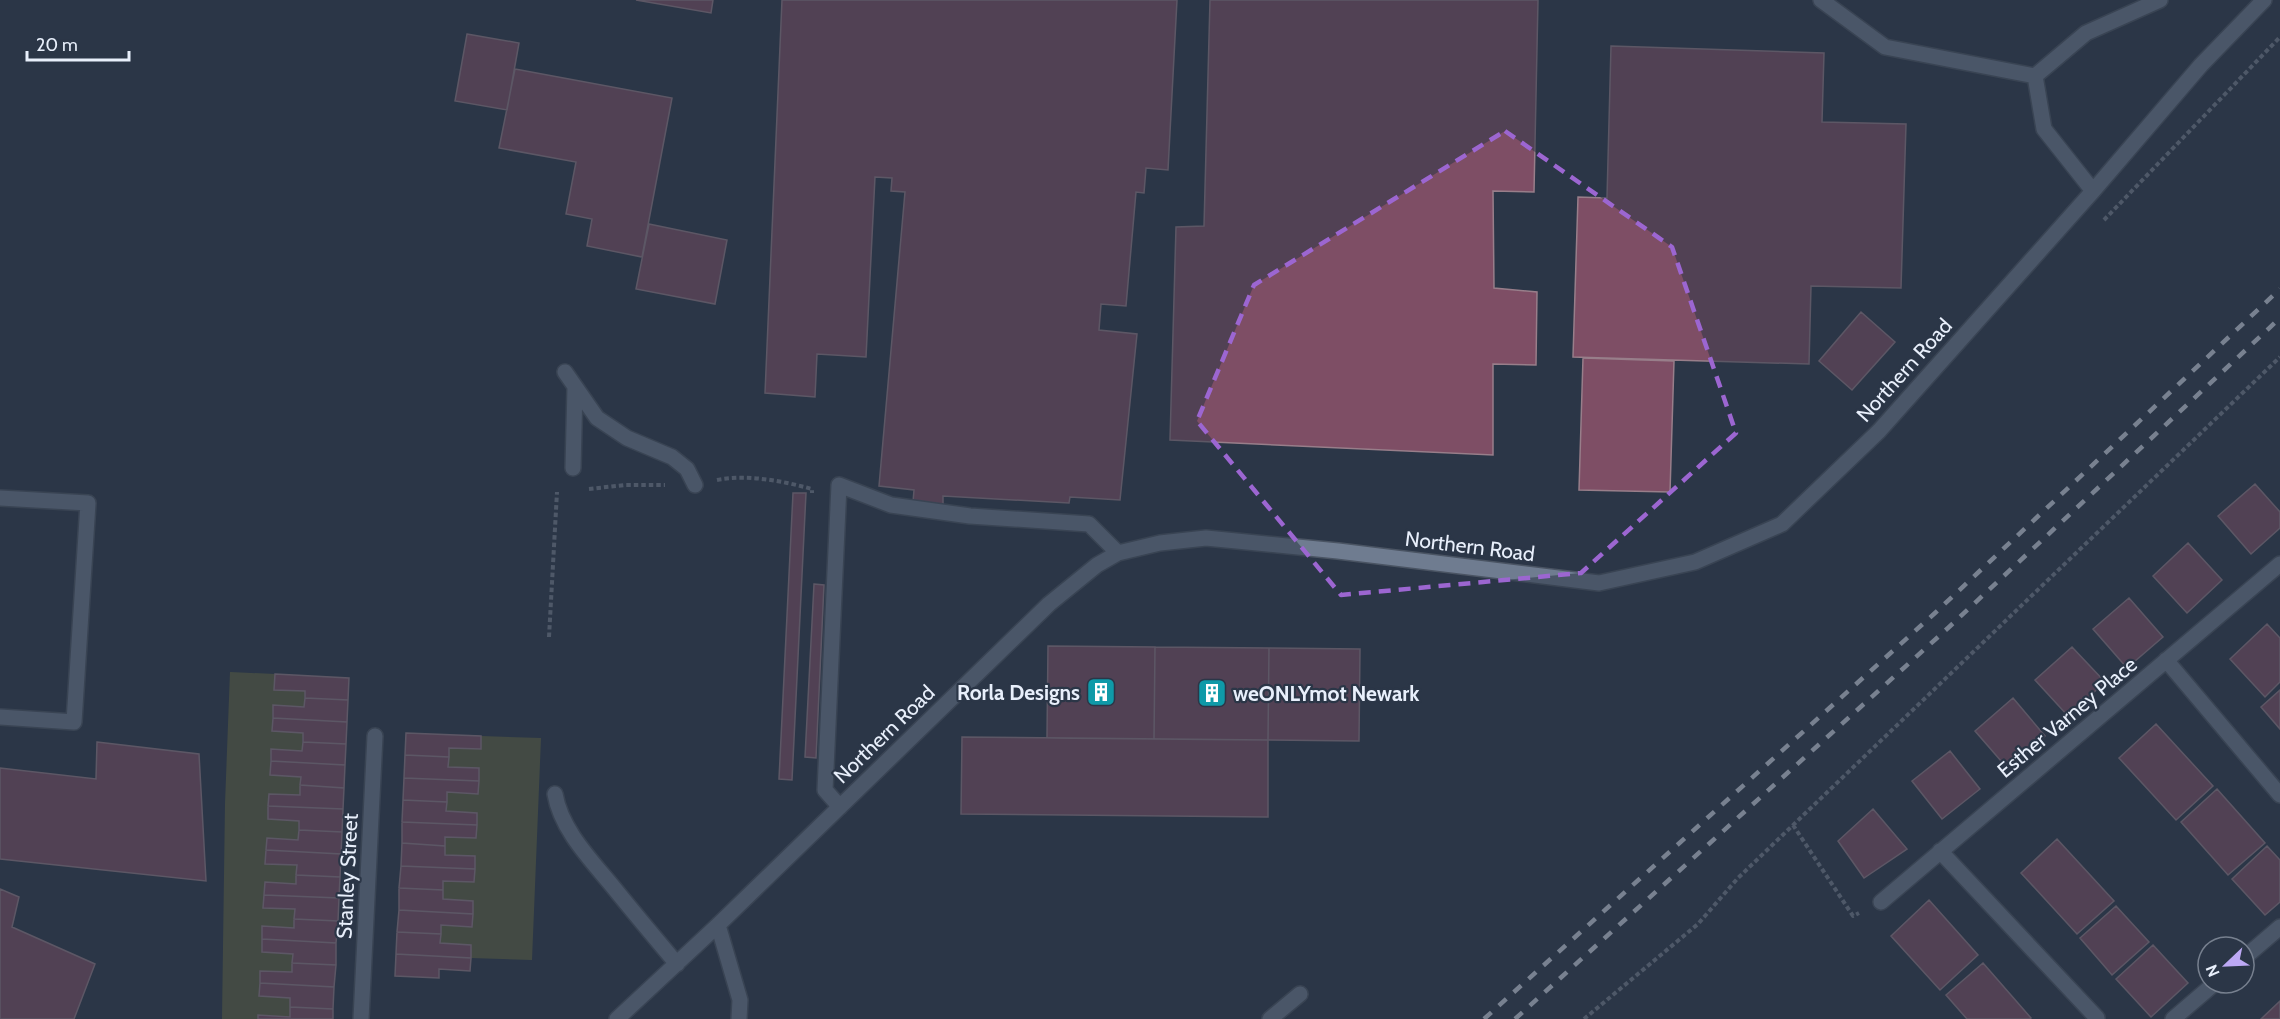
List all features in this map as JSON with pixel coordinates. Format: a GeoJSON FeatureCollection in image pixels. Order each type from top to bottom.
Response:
{"type":"FeatureCollection","features":[{"type":"Feature","properties":{"kind":"street"},"geometry":{"type":"LineString","coordinates":[[1821,0],[1885,47],[2035,76]]}},
{"type":"Feature","properties":{"kind":"street"},"geometry":{"type":"LineString","coordinates":[[2035,76],[2086,33],[2160,0]]}},
{"type":"Feature","properties":{"kind":"street","name":"Northern Road"},"geometry":{"type":"LineString","coordinates":[[617,1019],[718,925],[1049,604],[1096,565],[1118,553],[1160,543],[1206,538],[1338,551],[1599,583],[1695,562],[1782,524],[1879,431],[2093,191],[2200,65],[2264,0]]}},
{"type":"Feature","properties":{"kind":"street"},"geometry":{"type":"LineString","coordinates":[[2035,76],[2044,129],[2093,191]]}},
{"type":"Feature","properties":{"kind":"street"},"geometry":{"type":"LineString","coordinates":[[565,372],[597,418],[627,438],[672,457],[687,469],[695,485]]}},
{"type":"Feature","properties":{"kind":"street"},"geometry":{"type":"LineString","coordinates":[[573,468],[576,387]]}},
{"type":"Feature","properties":{"kind":"street"},"geometry":{"type":"LineString","coordinates":[[840,807],[825,790],[839,485],[891,505],[970,516],[1089,524],[1118,553]]}},
{"type":"Feature","properties":{"kind":"street"},"geometry":{"type":"LineString","coordinates":[[0,498],[88,504],[74,722],[0,717]]}},
{"type":"Feature","properties":{"kind":"street","name":"Esther Varney Place"},"geometry":{"type":"LineString","coordinates":[[1881,902],[2280,564]]}},
{"type":"Feature","properties":{"kind":"street"},"geometry":{"type":"LineString","coordinates":[[2166,660],[2280,795]]}},
{"type":"Feature","properties":{"kind":"street","name":"Stanley Street"},"geometry":{"type":"LineString","coordinates":[[361,1019],[375,736]]}},
{"type":"Feature","properties":{"kind":"street"},"geometry":{"type":"LineString","coordinates":[[555,794],[557,806],[571,831],[677,964]]}},
{"type":"Feature","properties":{"kind":"street"},"geometry":{"type":"LineString","coordinates":[[1940,851],[2097,1018]]}},
{"type":"Feature","properties":{"kind":"street"},"geometry":{"type":"LineString","coordinates":[[718,925],[740,1000],[739,1019]]}},
{"type":"Feature","properties":{"kind":"street"},"geometry":{"type":"LineString","coordinates":[[2256,948],[2280,927]]}},
{"type":"Feature","properties":{"kind":"street"},"geometry":{"type":"LineString","coordinates":[[1270,1019],[1300,994]]}},
{"type":"Feature","properties":{"kind":"street"},"geometry":{"type":"LineString","coordinates":[[2173,1019],[2201,995]]}},
{"type":"Feature","properties":{"kind":"path"},"geometry":{"type":"LineString","coordinates":[[2097,228],[2280,37]]}},
{"type":"Feature","properties":{"kind":"path"},"geometry":{"type":"LineString","coordinates":[[1584,1019],[1698,924],[1738,878],[2280,357]]}},
{"type":"Feature","properties":{"kind":"path"},"geometry":{"type":"LineString","coordinates":[[583,489],[625,485],[695,485],[735,477],[794,484],[812,489],[812,501]]}},
{"type":"Feature","properties":{"kind":"path"},"geometry":{"type":"LineString","coordinates":[[549,637],[557,484]]}},
{"type":"Feature","properties":{"kind":"path"},"geometry":{"type":"LineString","coordinates":[[557,492],[565,491]]}},
{"type":"Feature","properties":{"kind":"path"},"geometry":{"type":"LineString","coordinates":[[1793,825],[1853,916],[1881,902]]}},
{"type":"Feature","properties":{"kind":"highlighted area"},"geometry":{"type":"Polygon","coordinates":[[[1505,131],[1672,247],[1736,433],[1581,573],[1341,595],[1197,421],[1254,285],[1505,131]]]}},
{"type":"Feature","properties":{"kind":"green space"},"geometry":{"type":"Polygon","coordinates":[[[230,672],[275,674],[274,690],[305,691],[304,707],[273,706],[272,731],[303,733],[302,751],[271,750],[270,775],[301,777],[300,795],[269,794],[268,819],[299,821],[298,840],[267,838],[266,864],[297,865],[296,884],[265,882],[264,908],[295,909],[294,928],[262,927],[262,952],[293,954],[292,972],[260,971],[260,996],[290,998],[290,1017],[259,1015],[258,1019],[222,1019],[225,804],[230,672]]]}},
{"type":"Feature","properties":{"kind":"green space"},"geometry":{"type":"Polygon","coordinates":[[[481,736],[541,738],[532,960],[471,958],[440,943],[441,925],[472,927],[473,901],[443,899],[443,881],[474,882],[475,857],[445,855],[445,837],[476,838],[477,813],[446,811],[447,792],[478,793],[479,769],[448,767],[449,748],[480,749],[481,736]]]}},
{"type":"Feature","properties":{"kind":"building"},"geometry":{"type":"Polygon","coordinates":[[[636,0],[713,0],[711,13],[636,0]]]}},
{"type":"Feature","properties":{"kind":"building"},"geometry":{"type":"Polygon","coordinates":[[[782,0],[1177,0],[1168,170],[1146,168],[1144,193],[1136,192],[1126,306],[1101,304],[1099,330],[1137,334],[1120,500],[1070,497],[1069,503],[943,496],[943,504],[913,502],[914,490],[879,486],[905,192],[891,191],[892,178],[875,177],[866,357],[817,354],[815,397],[765,393],[782,0]]]}},
{"type":"Feature","properties":{"kind":"building"},"geometry":{"type":"Polygon","coordinates":[[[1210,0],[1538,0],[1534,192],[1493,191],[1494,288],[1537,292],[1536,365],[1493,364],[1493,455],[1170,440],[1176,227],[1204,226],[1210,0]]]}},
{"type":"Feature","properties":{"kind":"building"},"geometry":{"type":"Polygon","coordinates":[[[467,34],[519,43],[507,110],[455,101],[467,34]]]}},
{"type":"Feature","properties":{"kind":"building"},"geometry":{"type":"Polygon","coordinates":[[[1611,46],[1824,53],[1822,122],[1906,124],[1901,288],[1811,286],[1809,364],[1573,357],[1578,197],[1607,198],[1611,46]]]}},
{"type":"Feature","properties":{"kind":"building"},"geometry":{"type":"Polygon","coordinates":[[[515,69],[672,98],[642,257],[587,246],[592,219],[566,214],[576,162],[499,148],[515,69]]]}},
{"type":"Feature","properties":{"kind":"building"},"geometry":{"type":"Polygon","coordinates":[[[649,224],[727,240],[715,304],[636,289],[649,224]]]}},
{"type":"Feature","properties":{"kind":"building"},"geometry":{"type":"Polygon","coordinates":[[[1861,312],[1895,342],[1852,390],[1819,361],[1861,312]]]}},
{"type":"Feature","properties":{"kind":"building"},"geometry":{"type":"Polygon","coordinates":[[[1583,358],[1674,361],[1670,492],[1579,490],[1583,358]]]}},
{"type":"Feature","properties":{"kind":"building"},"geometry":{"type":"Polygon","coordinates":[[[2255,484],[2280,512],[2280,528],[2251,554],[2218,516],[2255,484]]]}},
{"type":"Feature","properties":{"kind":"building"},"geometry":{"type":"Polygon","coordinates":[[[793,493],[806,493],[792,780],[779,779],[793,493]]]}},
{"type":"Feature","properties":{"kind":"building"},"geometry":{"type":"Polygon","coordinates":[[[2188,543],[2222,580],[2187,613],[2153,576],[2188,543]]]}},
{"type":"Feature","properties":{"kind":"building"},"geometry":{"type":"Polygon","coordinates":[[[814,584],[824,585],[816,758],[805,757],[814,584]]]}},
{"type":"Feature","properties":{"kind":"building"},"geometry":{"type":"Polygon","coordinates":[[[2129,598],[2163,637],[2127,668],[2093,629],[2129,598]]]}},
{"type":"Feature","properties":{"kind":"building"},"geometry":{"type":"Polygon","coordinates":[[[2267,624],[2280,638],[2280,682],[2265,697],[2230,659],[2267,624]]]}},
{"type":"Feature","properties":{"kind":"building","name":"Rorla Designs"},"geometry":{"type":"Polygon","coordinates":[[[1048,646],[1155,647],[1154,739],[1047,738],[1048,646]]]}},
{"type":"Feature","properties":{"kind":"building","name":"weONLYmot Newark"},"geometry":{"type":"Polygon","coordinates":[[[1155,647],[1269,648],[1268,740],[1154,739],[1155,647]]]}},
{"type":"Feature","properties":{"kind":"building"},"geometry":{"type":"Polygon","coordinates":[[[2072,647],[2105,682],[2068,716],[2035,680],[2072,647]]]}},
{"type":"Feature","properties":{"kind":"building"},"geometry":{"type":"Polygon","coordinates":[[[1269,648],[1360,649],[1359,741],[1268,740],[1269,648]]]}},
{"type":"Feature","properties":{"kind":"building"},"geometry":{"type":"Polygon","coordinates":[[[275,674],[349,678],[348,700],[305,698],[305,691],[274,690],[275,674]]]}},
{"type":"Feature","properties":{"kind":"building"},"geometry":{"type":"Polygon","coordinates":[[[2280,690],[2280,729],[2261,707],[2280,690]]]}},
{"type":"Feature","properties":{"kind":"building"},"geometry":{"type":"Polygon","coordinates":[[[305,698],[348,700],[347,722],[273,718],[273,705],[304,707],[305,698]]]}},
{"type":"Feature","properties":{"kind":"building"},"geometry":{"type":"Polygon","coordinates":[[[2013,698],[2045,736],[2008,769],[1975,731],[2013,698]]]}},
{"type":"Feature","properties":{"kind":"building"},"geometry":{"type":"Polygon","coordinates":[[[273,718],[347,722],[346,744],[303,742],[303,733],[272,731],[273,718]]]}},
{"type":"Feature","properties":{"kind":"building"},"geometry":{"type":"Polygon","coordinates":[[[2156,724],[2213,786],[2176,820],[2119,758],[2156,724]]]}},
{"type":"Feature","properties":{"kind":"building"},"geometry":{"type":"Polygon","coordinates":[[[406,733],[481,736],[481,749],[449,748],[449,757],[405,755],[406,733]]]}},
{"type":"Feature","properties":{"kind":"building"},"geometry":{"type":"Polygon","coordinates":[[[962,737],[1268,740],[1268,817],[961,814],[962,737]]]}},
{"type":"Feature","properties":{"kind":"building"},"geometry":{"type":"Polygon","coordinates":[[[97,742],[199,754],[206,881],[0,859],[0,768],[96,779],[97,742]]]}},
{"type":"Feature","properties":{"kind":"building"},"geometry":{"type":"Polygon","coordinates":[[[303,742],[346,744],[345,765],[271,761],[271,749],[302,751],[303,742]]]}},
{"type":"Feature","properties":{"kind":"building"},"geometry":{"type":"Polygon","coordinates":[[[1950,751],[1980,789],[1942,819],[1912,781],[1950,751]]]}},
{"type":"Feature","properties":{"kind":"building"},"geometry":{"type":"Polygon","coordinates":[[[405,755],[449,757],[448,767],[479,768],[479,781],[404,778],[405,755]]]}},
{"type":"Feature","properties":{"kind":"building"},"geometry":{"type":"Polygon","coordinates":[[[271,761],[345,765],[344,788],[300,785],[301,777],[270,775],[271,761]]]}},
{"type":"Feature","properties":{"kind":"building"},"geometry":{"type":"Polygon","coordinates":[[[404,778],[479,781],[478,794],[447,792],[447,802],[403,800],[404,778]]]}},
{"type":"Feature","properties":{"kind":"building"},"geometry":{"type":"Polygon","coordinates":[[[300,785],[344,788],[343,809],[268,806],[269,794],[300,795],[300,785]]]}},
{"type":"Feature","properties":{"kind":"building"},"geometry":{"type":"Polygon","coordinates":[[[2217,789],[2265,843],[2228,875],[2181,822],[2217,789]]]}},
{"type":"Feature","properties":{"kind":"building"},"geometry":{"type":"Polygon","coordinates":[[[403,800],[447,802],[446,811],[477,813],[477,825],[402,822],[403,800]]]}},
{"type":"Feature","properties":{"kind":"building"},"geometry":{"type":"Polygon","coordinates":[[[268,806],[343,809],[342,832],[299,830],[299,821],[268,819],[268,806]]]}},
{"type":"Feature","properties":{"kind":"building"},"geometry":{"type":"Polygon","coordinates":[[[1873,809],[1907,849],[1864,878],[1838,841],[1873,809]]]}},
{"type":"Feature","properties":{"kind":"building"},"geometry":{"type":"Polygon","coordinates":[[[402,822],[477,825],[476,838],[445,837],[445,846],[402,843],[402,822]]]}},
{"type":"Feature","properties":{"kind":"building"},"geometry":{"type":"Polygon","coordinates":[[[299,830],[342,832],[341,854],[266,850],[267,838],[298,840],[299,830]]]}},
{"type":"Feature","properties":{"kind":"building"},"geometry":{"type":"Polygon","coordinates":[[[2057,839],[2114,901],[2077,934],[2021,873],[2057,839]]]}},
{"type":"Feature","properties":{"kind":"building"},"geometry":{"type":"Polygon","coordinates":[[[402,843],[445,846],[445,855],[475,856],[475,869],[401,866],[402,843]]]}},
{"type":"Feature","properties":{"kind":"building"},"geometry":{"type":"Polygon","coordinates":[[[2267,846],[2280,860],[2280,902],[2265,915],[2232,879],[2267,846]]]}},
{"type":"Feature","properties":{"kind":"building"},"geometry":{"type":"Polygon","coordinates":[[[266,850],[341,854],[340,877],[296,875],[297,865],[265,864],[266,850]]]}},
{"type":"Feature","properties":{"kind":"building"},"geometry":{"type":"Polygon","coordinates":[[[401,866],[475,869],[474,882],[443,881],[443,890],[399,888],[401,866]]]}},
{"type":"Feature","properties":{"kind":"building"},"geometry":{"type":"Polygon","coordinates":[[[296,875],[340,877],[339,898],[264,895],[265,882],[296,884],[296,875]]]}},
{"type":"Feature","properties":{"kind":"building"},"geometry":{"type":"Polygon","coordinates":[[[399,888],[443,890],[443,899],[473,901],[473,914],[399,910],[399,888]]]}},
{"type":"Feature","properties":{"kind":"building"},"geometry":{"type":"Polygon","coordinates":[[[0,889],[19,897],[12,927],[95,964],[74,1019],[0,1019],[0,889]]]}},
{"type":"Feature","properties":{"kind":"building"},"geometry":{"type":"Polygon","coordinates":[[[264,895],[339,898],[338,921],[294,919],[295,909],[263,908],[264,895]]]}},
{"type":"Feature","properties":{"kind":"building"},"geometry":{"type":"Polygon","coordinates":[[[1929,900],[1978,955],[1940,990],[1891,936],[1929,900]]]}},
{"type":"Feature","properties":{"kind":"building"},"geometry":{"type":"Polygon","coordinates":[[[2116,906],[2149,942],[2112,975],[2080,938],[2116,906]]]}},
{"type":"Feature","properties":{"kind":"building"},"geometry":{"type":"Polygon","coordinates":[[[399,910],[473,914],[472,927],[441,925],[441,934],[397,932],[399,910]]]}},
{"type":"Feature","properties":{"kind":"building"},"geometry":{"type":"Polygon","coordinates":[[[294,919],[338,921],[336,943],[262,939],[262,926],[294,928],[294,919]]]}},
{"type":"Feature","properties":{"kind":"building"},"geometry":{"type":"Polygon","coordinates":[[[397,932],[441,934],[440,943],[471,945],[471,958],[396,954],[397,932]]]}},
{"type":"Feature","properties":{"kind":"building"},"geometry":{"type":"Polygon","coordinates":[[[262,939],[336,943],[336,965],[292,963],[293,954],[262,952],[262,939]]]}},
{"type":"Feature","properties":{"kind":"building"},"geometry":{"type":"Polygon","coordinates":[[[2153,945],[2188,983],[2151,1017],[2116,979],[2153,945]]]}},
{"type":"Feature","properties":{"kind":"building"},"geometry":{"type":"Polygon","coordinates":[[[396,954],[471,958],[470,971],[439,969],[439,978],[395,976],[396,954]]]}},
{"type":"Feature","properties":{"kind":"building"},"geometry":{"type":"Polygon","coordinates":[[[292,963],[336,965],[334,987],[260,983],[260,971],[292,972],[292,963]]]}},
{"type":"Feature","properties":{"kind":"building"},"geometry":{"type":"Polygon","coordinates":[[[1983,963],[2030,1019],[1967,1019],[1946,995],[1983,963]]]}},
{"type":"Feature","properties":{"kind":"building"},"geometry":{"type":"Polygon","coordinates":[[[260,983],[334,987],[333,1009],[290,1007],[290,998],[259,996],[260,983]]]}},
{"type":"Feature","properties":{"kind":"building"},"geometry":{"type":"Polygon","coordinates":[[[2280,1001],[2280,1019],[2261,1019],[2280,1001]]]}},
{"type":"Feature","properties":{"kind":"building"},"geometry":{"type":"Polygon","coordinates":[[[290,1007],[333,1009],[333,1019],[258,1019],[258,1015],[290,1017],[290,1007]]]}},
{"type":"Feature","properties":{"kind":"railway"},"geometry":{"type":"LineString","coordinates":[[1484,1019],[1935,613],[2280,289]]}},
{"type":"Feature","properties":{"kind":"railway"},"geometry":{"type":"LineString","coordinates":[[1515,1019],[1948,628],[2280,318]]}},
{"type":"Feature","properties":{"kind":"place","name":"Rorla Designs"},"geometry":{"type":"Point","coordinates":[1101,692]}},
{"type":"Feature","properties":{"kind":"place","name":"weONLYmot Newark"},"geometry":{"type":"Point","coordinates":[1212,693]}}]}
